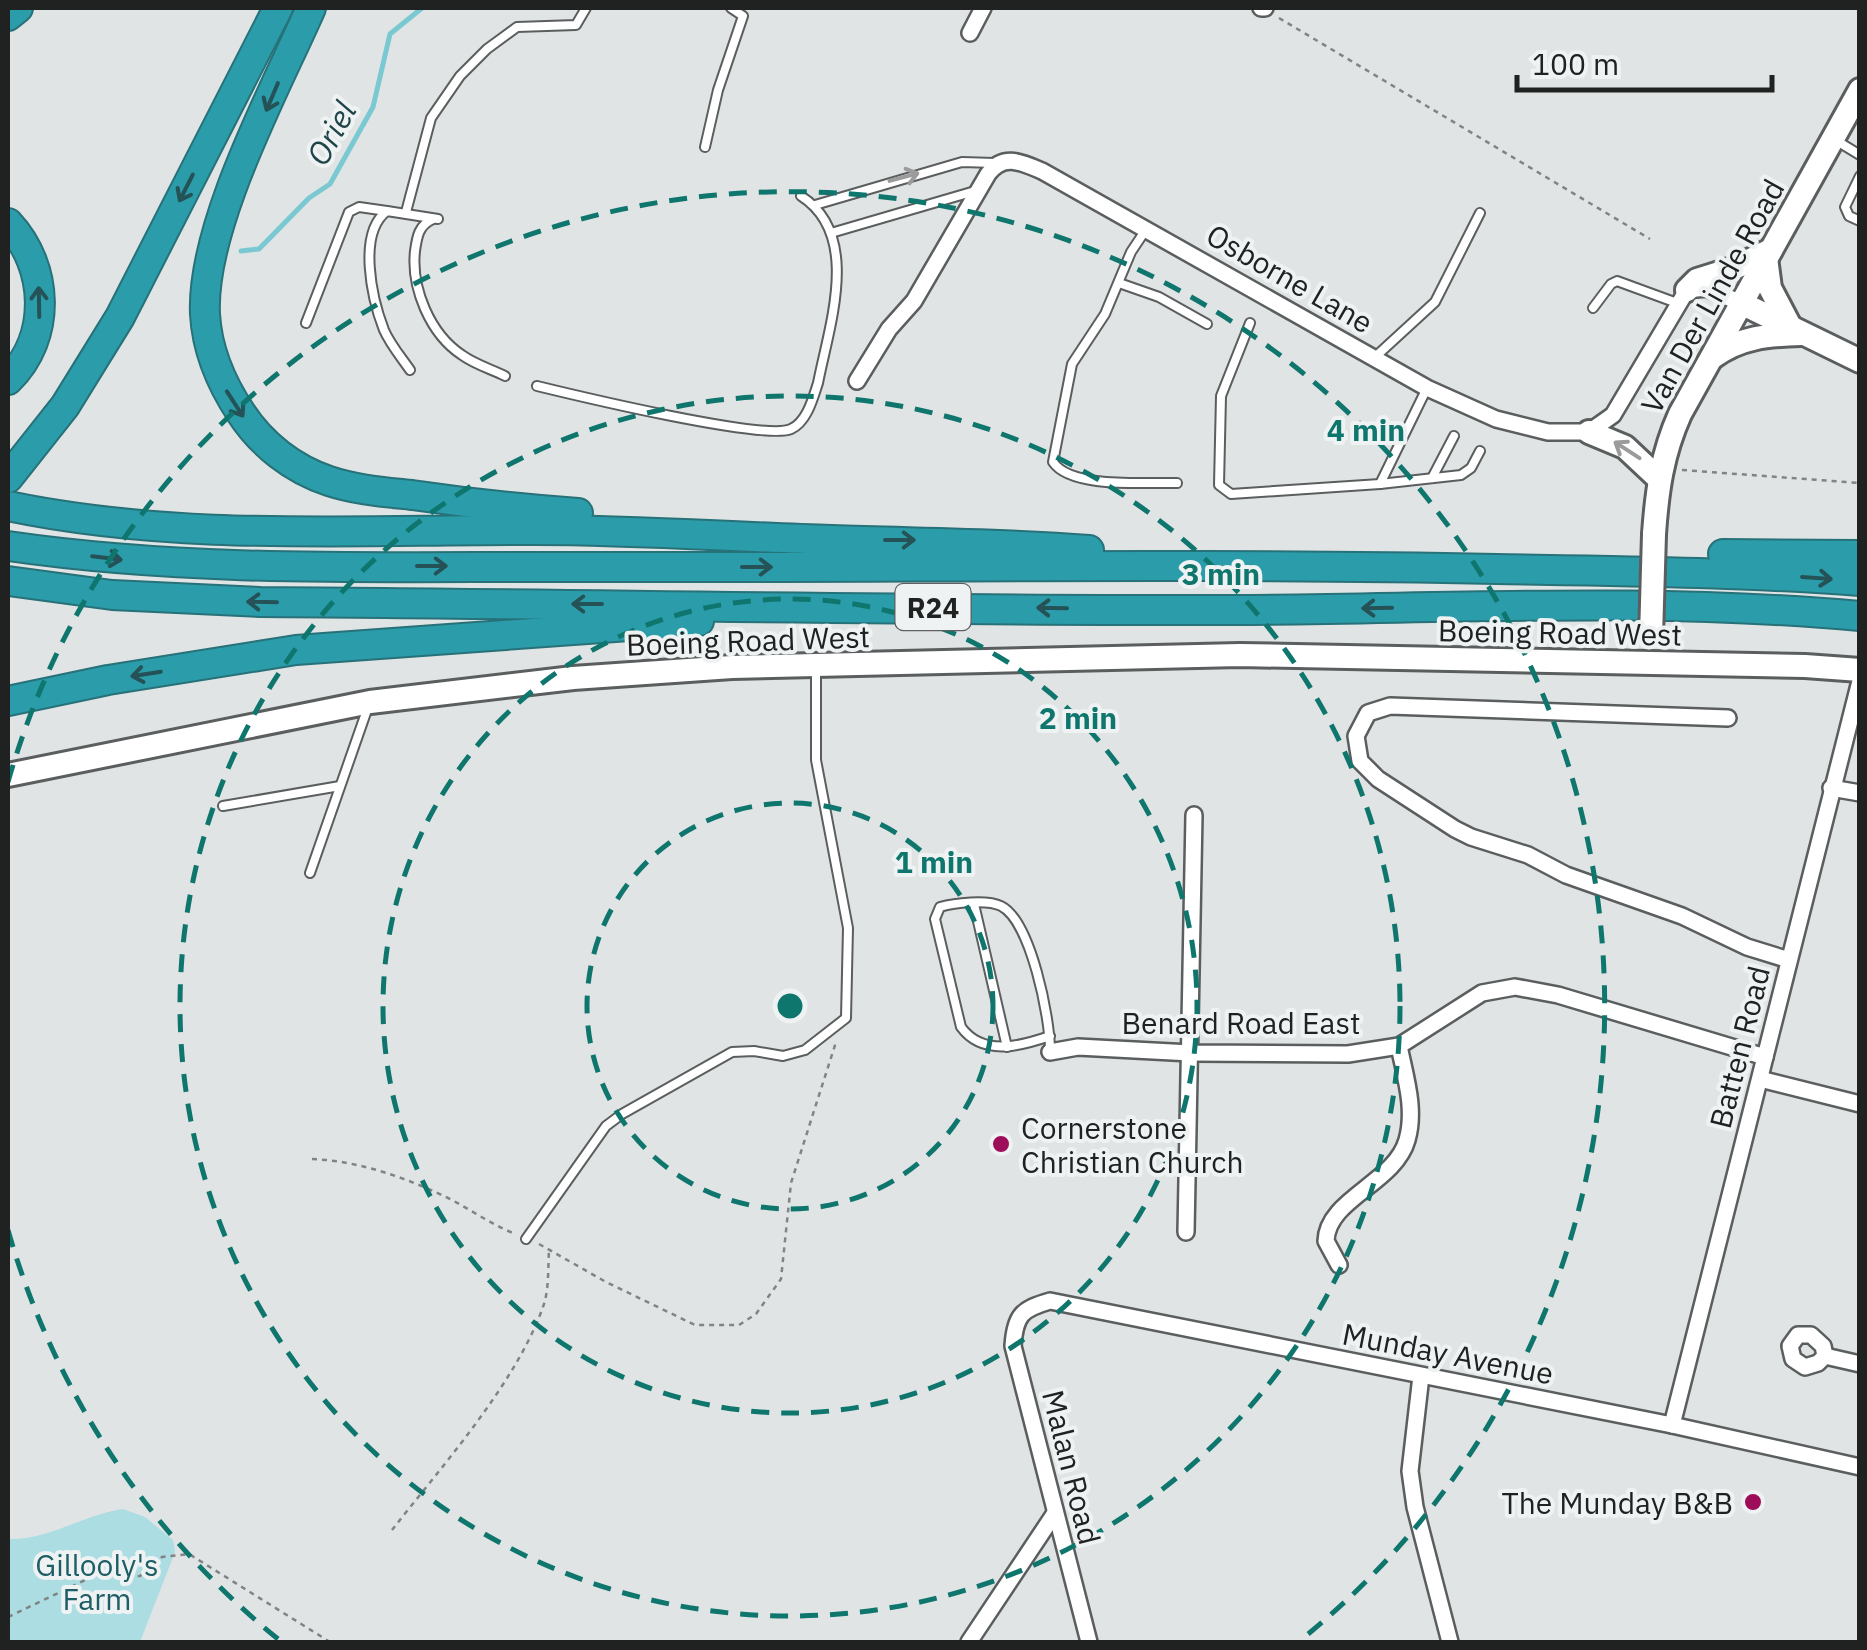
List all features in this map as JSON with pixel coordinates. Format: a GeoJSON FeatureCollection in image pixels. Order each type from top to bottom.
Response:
{"type":"FeatureCollection","features":[{"type":"Feature","properties":{"kind":"highway"},"geometry":{"type":"LineString","coordinates":[[8,16],[18,8]]}},
{"type":"Feature","properties":{"kind":"highway"},"geometry":{"type":"LineString","coordinates":[[8,478],[65,406],[120,317],[278,8]]}},
{"type":"Feature","properties":{"kind":"highway"},"geometry":{"type":"LineString","coordinates":[[311,8],[232,189],[206,278],[205,316],[216,368],[251,428],[279,455],[305,472],[354,488],[498,507],[835,540]]}},
{"type":"Feature","properties":{"kind":"highway"},"geometry":{"type":"LineString","coordinates":[[8,223],[33,264],[41,303],[37,334],[28,354],[8,380]]}},
{"type":"Feature","properties":{"kind":"highway"},"geometry":{"type":"LineString","coordinates":[[21,509],[226,530],[598,530],[835,540],[947,540],[1229,564]]}},
{"type":"Feature","properties":{"kind":"highway","name":"R24"},"geometry":{"type":"LineString","coordinates":[[9,546],[126,561],[270,566],[1229,564],[1766,574],[1860,581]]}},
{"type":"Feature","properties":{"kind":"highway"},"geometry":{"type":"LineString","coordinates":[[1397,567],[1617,555],[1860,555]]}},
{"type":"Feature","properties":{"kind":"highway","name":"R24"},"geometry":{"type":"LineString","coordinates":[[8,581],[112,596],[260,602],[1231,610],[1623,605],[1771,608],[1860,616]]}},
{"type":"Feature","properties":{"kind":"highway"},"geometry":{"type":"LineString","coordinates":[[1623,605],[1860,635]]}},
{"type":"Feature","properties":{"kind":"highway"},"geometry":{"type":"LineString","coordinates":[[8,700],[296,650],[904,607]]}},
{"type":"Feature","properties":{"kind":"main road","name":"Van Der Linde Road"},"geometry":{"type":"LineString","coordinates":[[1650,664],[1660,473],[1680,414],[1860,90]]}},
{"type":"Feature","properties":{"kind":"main road"},"geometry":{"type":"LineString","coordinates":[[1682,297],[1697,280],[1768,254],[1770,288],[1798,331]]}},
{"type":"Feature","properties":{"kind":"main road"},"geometry":{"type":"LineString","coordinates":[[1741,303],[1860,361]]}},
{"type":"Feature","properties":{"kind":"main road"},"geometry":{"type":"LineString","coordinates":[[1707,362],[1727,347],[1761,335],[1798,331]]}},
{"type":"Feature","properties":{"kind":"main road"},"geometry":{"type":"LineString","coordinates":[[1589,432],[1625,447],[1660,473]]}},
{"type":"Feature","properties":{"kind":"main road","name":"Boeing Road West"},"geometry":{"type":"LineString","coordinates":[[8,775],[370,702],[573,678],[732,667],[1240,655],[1860,670]]}},
{"type":"Feature","properties":{"kind":"street"},"geometry":{"type":"LineString","coordinates":[[970,33],[984,8]]}},
{"type":"Feature","properties":{"kind":"street","name":"Osborne Lane"},"geometry":{"type":"LineString","coordinates":[[996,163],[1022,162],[1147,228],[1427,388],[1496,419],[1548,432],[1589,432]]}},
{"type":"Feature","properties":{"kind":"street"},"geometry":{"type":"LineString","coordinates":[[857,381],[889,329],[914,301],[996,163]]}},
{"type":"Feature","properties":{"kind":"street"},"geometry":{"type":"LineString","coordinates":[[1589,432],[1604,424],[1624,401],[1682,297],[1706,288],[1741,303]]}},
{"type":"Feature","properties":{"kind":"street","name":"Batten Road"},"geometry":{"type":"LineString","coordinates":[[1672,1426],[1860,682]]}},
{"type":"Feature","properties":{"kind":"street"},"geometry":{"type":"LineString","coordinates":[[1728,718],[1390,706],[1368,713],[1356,736],[1356,749],[1360,761],[1378,779],[1471,837],[1528,855],[1566,875],[1682,916],[1746,947],[1789,960]]}},
{"type":"Feature","properties":{"kind":"street"},"geometry":{"type":"LineString","coordinates":[[1831,788],[1860,792]]}},
{"type":"Feature","properties":{"kind":"street"},"geometry":{"type":"LineString","coordinates":[[1186,1232],[1194,815]]}},
{"type":"Feature","properties":{"kind":"street","name":"Benard Road East"},"geometry":{"type":"LineString","coordinates":[[1050,1044],[1190,1053],[1327,1055],[1399,1046],[1482,993],[1515,987],[1558,995],[1765,1057]]}},
{"type":"Feature","properties":{"kind":"street"},"geometry":{"type":"LineString","coordinates":[[1339,1265],[1326,1241],[1332,1220],[1392,1167],[1407,1142],[1410,1098],[1399,1046]]}},
{"type":"Feature","properties":{"kind":"street"},"geometry":{"type":"LineString","coordinates":[[1760,1079],[1860,1104]]}},
{"type":"Feature","properties":{"kind":"street","name":"Munday Avenue"},"geometry":{"type":"LineString","coordinates":[[1026,1308],[1050,1300],[1860,1467]]}},
{"type":"Feature","properties":{"kind":"street","name":"Malan Road"},"geometry":{"type":"LineString","coordinates":[[1026,1308],[1014,1326],[1013,1346],[1089,1642]]}},
{"type":"Feature","properties":{"kind":"street"},"geometry":{"type":"LineString","coordinates":[[1825,1356],[1860,1364]]}},
{"type":"Feature","properties":{"kind":"street"},"geometry":{"type":"LineString","coordinates":[[1421,1376],[1410,1471],[1415,1507],[1450,1642]]}},
{"type":"Feature","properties":{"kind":"street"},"geometry":{"type":"LineString","coordinates":[[969,1642],[1055,1513]]}},
{"type":"Feature","properties":{"kind":"lane"},"geometry":{"type":"LineString","coordinates":[[406,212],[431,118],[460,76],[517,27],[576,25],[586,8]]}},
{"type":"Feature","properties":{"kind":"lane"},"geometry":{"type":"LineString","coordinates":[[705,147],[718,90],[743,16],[731,8]]}},
{"type":"Feature","properties":{"kind":"lane"},"geometry":{"type":"LineString","coordinates":[[1833,138],[1860,155]]}},
{"type":"Feature","properties":{"kind":"lane"},"geometry":{"type":"LineString","coordinates":[[815,205],[962,162],[996,163]]}},
{"type":"Feature","properties":{"kind":"lane"},"geometry":{"type":"LineString","coordinates":[[1860,176],[1846,207],[1849,216],[1860,222]]}},
{"type":"Feature","properties":{"kind":"lane"},"geometry":{"type":"LineString","coordinates":[[831,233],[979,190]]}},
{"type":"Feature","properties":{"kind":"lane"},"geometry":{"type":"LineString","coordinates":[[537,386],[660,413],[775,432],[797,426],[818,383],[837,271],[831,233],[815,205],[801,196]]}},
{"type":"Feature","properties":{"kind":"lane"},"geometry":{"type":"LineString","coordinates":[[306,323],[349,212],[359,207],[438,219],[429,220],[418,233],[414,270],[419,294],[443,338],[462,355],[505,376]]}},
{"type":"Feature","properties":{"kind":"lane"},"geometry":{"type":"LineString","coordinates":[[387,211],[378,218],[372,235],[369,260],[374,296],[385,332],[410,370]]}},
{"type":"Feature","properties":{"kind":"lane"},"geometry":{"type":"LineString","coordinates":[[1374,358],[1434,302],[1480,213]]}},
{"type":"Feature","properties":{"kind":"lane"},"geometry":{"type":"LineString","coordinates":[[1147,228],[1131,252],[1105,314],[1072,364],[1054,462],[1067,476],[1078,479],[1177,483]]}},
{"type":"Feature","properties":{"kind":"lane"},"geometry":{"type":"LineString","coordinates":[[1593,308],[1610,284],[1617,281],[1682,297]]}},
{"type":"Feature","properties":{"kind":"lane"},"geometry":{"type":"LineString","coordinates":[[1119,283],[1158,297],[1207,324]]}},
{"type":"Feature","properties":{"kind":"lane"},"geometry":{"type":"LineString","coordinates":[[1250,323],[1221,396],[1219,484],[1224,491],[1231,494],[1432,478],[1467,472],[1480,450]]}},
{"type":"Feature","properties":{"kind":"lane"},"geometry":{"type":"LineString","coordinates":[[1380,484],[1427,388]]}},
{"type":"Feature","properties":{"kind":"lane"},"geometry":{"type":"LineString","coordinates":[[1432,478],[1454,436]]}},
{"type":"Feature","properties":{"kind":"lane"},"geometry":{"type":"LineString","coordinates":[[526,1239],[588,1148],[622,1114],[732,1052],[783,1056],[805,1050],[846,1018],[848,928],[816,760],[816,666]]}},
{"type":"Feature","properties":{"kind":"lane"},"geometry":{"type":"LineString","coordinates":[[310,873],[370,702]]}},
{"type":"Feature","properties":{"kind":"lane"},"geometry":{"type":"LineString","coordinates":[[224,806],[340,786]]}},
{"type":"Feature","properties":{"kind":"lane"},"geometry":{"type":"LineString","coordinates":[[974,904],[1007,1048]]}},
{"type":"Feature","properties":{"kind":"lane"},"geometry":{"type":"LineString","coordinates":[[974,904],[1002,906],[1022,927],[1050,1044],[1007,1048],[975,1040],[962,1027],[934,919],[944,905],[974,904]]}},
{"type":"Feature","properties":{"kind":"path"},"geometry":{"type":"LineString","coordinates":[[1264,8],[1650,239]]}},
{"type":"Feature","properties":{"kind":"path"},"geometry":{"type":"LineString","coordinates":[[1660,473],[1860,483]]}},
{"type":"Feature","properties":{"kind":"path"},"geometry":{"type":"LineString","coordinates":[[312,1159],[348,1161],[450,1200],[696,1325],[738,1325],[756,1314],[781,1279],[792,1183],[846,1018]]}},
{"type":"Feature","properties":{"kind":"path"},"geometry":{"type":"LineString","coordinates":[[392,1530],[451,1455],[520,1351],[545,1302],[549,1249]]}},
{"type":"Feature","properties":{"kind":"path"},"geometry":{"type":"LineString","coordinates":[[8,1617],[100,1573],[140,1576],[162,1556],[189,1554],[330,1642]]}},
{"type":"Feature","properties":{"kind":"green space","name":"Gillooly's Farm"},"geometry":{"type":"Polygon","coordinates":[[[123,1509],[145,1517],[173,1540],[175,1552],[140,1642],[8,1642],[8,1539],[38,1536],[123,1509]]]}},
{"type":"Feature","properties":{"kind":"waterway","name":"Oriel"},"geometry":{"type":"LineString","coordinates":[[241,251],[259,249],[309,198],[330,184],[373,107],[390,34],[422,8]]}},
{"type":"Feature","properties":{"kind":"place","name":"Cornerstone Christian Church"},"geometry":{"type":"Point","coordinates":[1001,1144]}},
{"type":"Feature","properties":{"kind":"place","name":"The Munday B&B"},"geometry":{"type":"Point","coordinates":[1753,1502]}}]}
